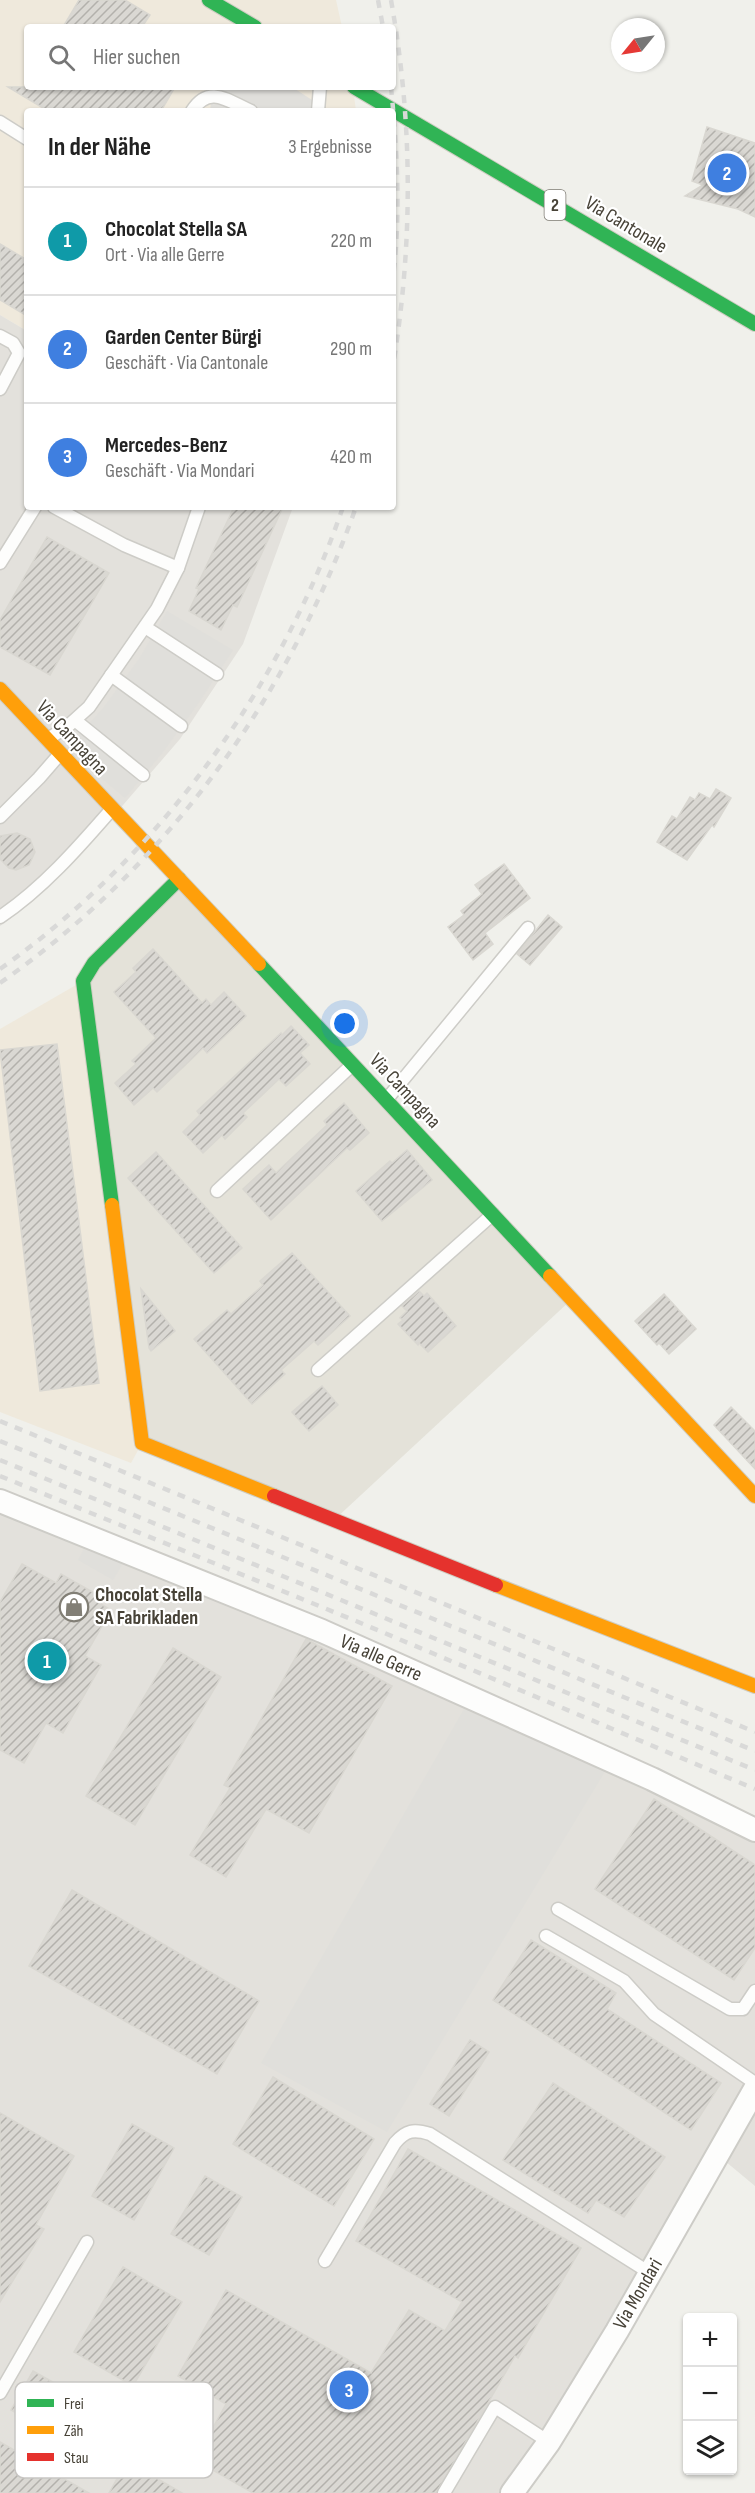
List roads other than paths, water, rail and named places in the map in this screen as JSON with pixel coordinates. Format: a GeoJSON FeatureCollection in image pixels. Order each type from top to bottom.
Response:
{"type":"FeatureCollection","features":[{"type":"Feature","properties":{"kind":"street"},"geometry":{"type":"LineString","coordinates":[[209,0],[250,24]]}},
{"type":"Feature","properties":{"kind":"street","name":"Via Cantonale"},"geometry":{"type":"LineString","coordinates":[[359,90],[390,108]]}},
{"type":"Feature","properties":{"kind":"street","name":"Via Cantonale"},"geometry":{"type":"LineString","coordinates":[[396,112],[755,324]]}},
{"type":"Feature","properties":{"kind":"street","name":"Via Campagna"},"geometry":{"type":"LineString","coordinates":[[0,689],[493,1213],[571,1300],[755,1496]]}},
{"type":"Feature","properties":{"kind":"street"},"geometry":{"type":"LineString","coordinates":[[179,879],[94,963],[83,981],[142,1443],[611,1632],[755,1686]]}},
{"type":"Feature","properties":{"kind":"street","name":"Via alle Gerre"},"geometry":{"type":"LineString","coordinates":[[0,1501],[322,1631],[652,1779],[755,1830]]}},
{"type":"Feature","properties":{"kind":"street","name":"Via Mondari"},"geometry":{"type":"LineString","coordinates":[[512,2493],[549,2442],[650,2273],[755,2089]]}},
{"type":"Feature","properties":{"kind":"lane"},"geometry":{"type":"LineString","coordinates":[[318,108],[320,90]]}},
{"type":"Feature","properties":{"kind":"lane"},"geometry":{"type":"LineString","coordinates":[[194,108],[199,101],[209,96],[217,96],[244,108]]}},
{"type":"Feature","properties":{"kind":"lane"},"geometry":{"type":"LineString","coordinates":[[0,122],[24,137]]}},
{"type":"Feature","properties":{"kind":"lane"},"geometry":{"type":"LineString","coordinates":[[0,336],[13,343],[19,353],[0,389]]}},
{"type":"Feature","properties":{"kind":"lane"},"geometry":{"type":"LineString","coordinates":[[0,563],[33,510]]}},
{"type":"Feature","properties":{"kind":"lane"},"geometry":{"type":"LineString","coordinates":[[60,510],[124,545],[178,568]]}},
{"type":"Feature","properties":{"kind":"lane"},"geometry":{"type":"LineString","coordinates":[[47,739],[76,721],[89,707],[157,609],[178,568],[198,510]]}},
{"type":"Feature","properties":{"kind":"lane"},"geometry":{"type":"LineString","coordinates":[[145,627],[217,674]]}},
{"type":"Feature","properties":{"kind":"lane"},"geometry":{"type":"LineString","coordinates":[[111,675],[181,726]]}},
{"type":"Feature","properties":{"kind":"lane"},"geometry":{"type":"LineString","coordinates":[[76,721],[143,775]]}},
{"type":"Feature","properties":{"kind":"lane"},"geometry":{"type":"LineString","coordinates":[[0,817],[60,754]]}},
{"type":"Feature","properties":{"kind":"lane"},"geometry":{"type":"LineString","coordinates":[[0,917],[15,907],[66,859],[111,809]]}},
{"type":"Feature","properties":{"kind":"lane"},"geometry":{"type":"LineString","coordinates":[[386,1100],[528,928]]}},
{"type":"Feature","properties":{"kind":"lane"},"geometry":{"type":"LineString","coordinates":[[217,1191],[353,1064]]}},
{"type":"Feature","properties":{"kind":"lane"},"geometry":{"type":"LineString","coordinates":[[318,1370],[493,1213]]}},
{"type":"Feature","properties":{"kind":"lane"},"geometry":{"type":"LineString","coordinates":[[558,1909],[730,2009],[743,2009],[755,1991]]}},
{"type":"Feature","properties":{"kind":"lane"},"geometry":{"type":"LineString","coordinates":[[546,1936],[624,1981],[654,2014],[755,2083]]}},
{"type":"Feature","properties":{"kind":"lane"},"geometry":{"type":"LineString","coordinates":[[325,2261],[395,2143],[402,2135],[413,2130],[430,2134],[650,2273]]}},
{"type":"Feature","properties":{"kind":"lane"},"geometry":{"type":"LineString","coordinates":[[0,2393],[87,2242]]}},
{"type":"Feature","properties":{"kind":"lane"},"geometry":{"type":"LineString","coordinates":[[444,2493],[495,2408],[549,2442]]}},
{"type":"Feature","properties":{"kind":"railway"},"geometry":{"type":"LineString","coordinates":[[378,0],[382,24]]}},
{"type":"Feature","properties":{"kind":"railway"},"geometry":{"type":"LineString","coordinates":[[391,0],[395,24]]}},
{"type":"Feature","properties":{"kind":"railway"},"geometry":{"type":"LineString","coordinates":[[396,33],[407,137],[408,183],[404,274],[396,346]]}},
{"type":"Feature","properties":{"kind":"railway"},"geometry":{"type":"LineString","coordinates":[[391,90],[393,108]]}},
{"type":"Feature","properties":{"kind":"railway"},"geometry":{"type":"LineString","coordinates":[[396,158],[396,242]]}},
{"type":"Feature","properties":{"kind":"railway"},"geometry":{"type":"LineString","coordinates":[[0,969],[58,924],[111,875],[161,822],[207,765],[248,704],[285,641],[317,575],[342,510]]}},
{"type":"Feature","properties":{"kind":"railway"},"geometry":{"type":"LineString","coordinates":[[0,983],[60,937],[116,886],[168,832],[215,773],[258,711],[295,645],[328,577],[355,510]]}},
{"type":"Feature","properties":{"kind":"railway"},"geometry":{"type":"LineString","coordinates":[[0,1421],[755,1732]]}},
{"type":"Feature","properties":{"kind":"railway"},"geometry":{"type":"LineString","coordinates":[[0,1441],[755,1751]]}},
{"type":"Feature","properties":{"kind":"railway"},"geometry":{"type":"LineString","coordinates":[[0,1460],[755,1770]]}},
{"type":"Feature","properties":{"kind":"railway"},"geometry":{"type":"LineString","coordinates":[[0,1476],[356,1621],[755,1789]]}},
{"type":"Feature","properties":{"kind":"place","name":"Garden Center Bürgi"},"geometry":{"type":"Point","coordinates":[727,173]}},
{"type":"Feature","properties":{"kind":"place","name":"Chocolat Stella SA Fabrikladen"},"geometry":{"type":"Point","coordinates":[74,1607]}},
{"type":"Feature","properties":{"kind":"place","name":"Chocolat Stella SA"},"geometry":{"type":"Point","coordinates":[47,1661]}},
{"type":"Feature","properties":{"kind":"place","name":"Mercedes-Benz"},"geometry":{"type":"Point","coordinates":[349,2390]}}]}
